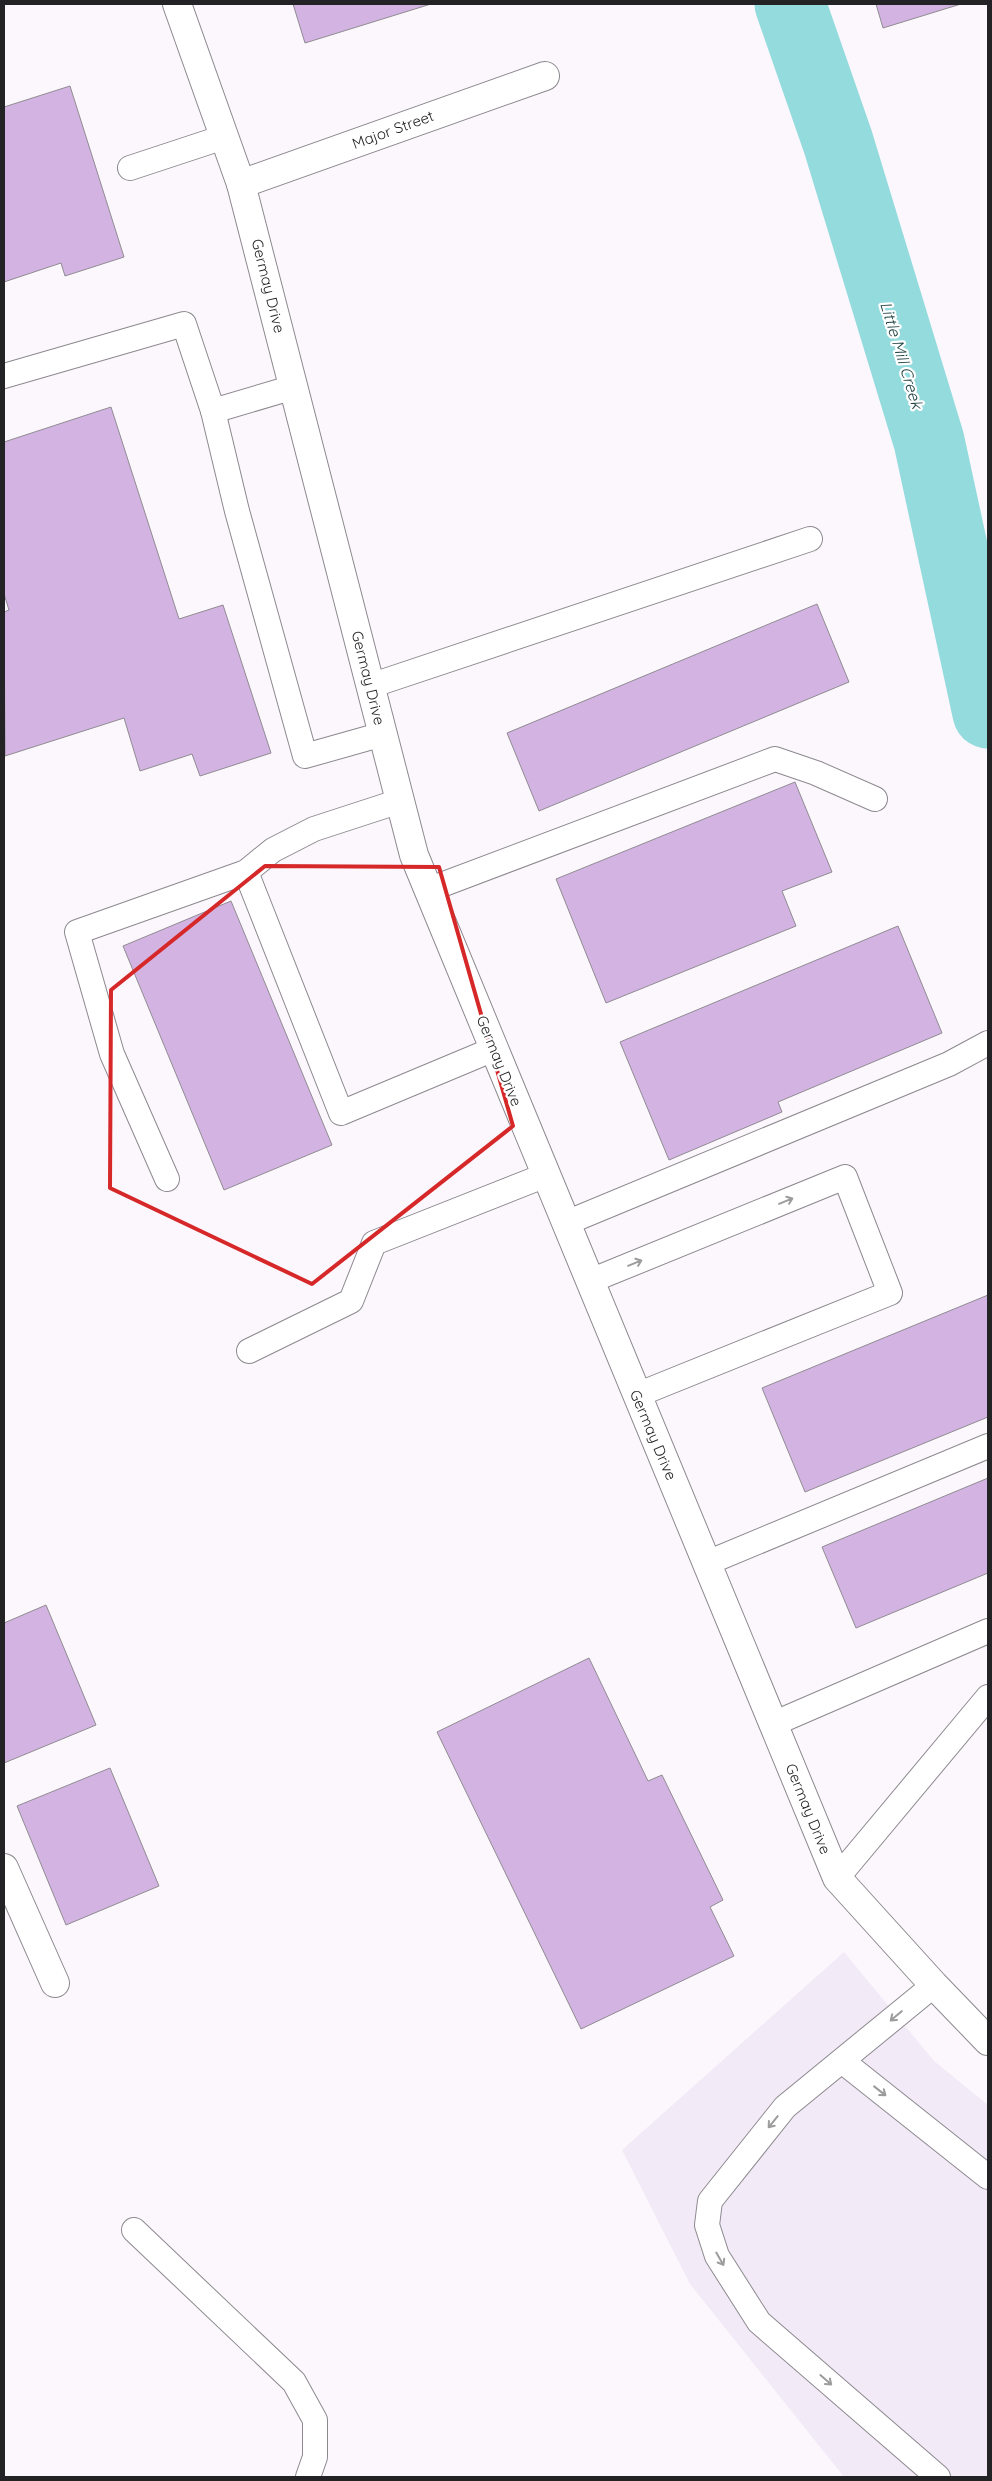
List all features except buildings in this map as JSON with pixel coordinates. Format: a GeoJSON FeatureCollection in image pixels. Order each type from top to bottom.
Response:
{"type":"FeatureCollection","features":[{"type":"Feature","properties":{"kind":"street","name":"Germay Drive"},"geometry":{"type":"LineString","coordinates":[[177,4],[242,184],[414,855],[837,1878],[934,1985],[988,2041]]}},
{"type":"Feature","properties":{"kind":"street","name":"Major Street"},"geometry":{"type":"LineString","coordinates":[[242,184],[545,76]]}},
{"type":"Feature","properties":{"kind":"street"},"geometry":{"type":"LineString","coordinates":[[4,1868],[55,1983]]}},
{"type":"Feature","properties":{"kind":"lane"},"geometry":{"type":"LineString","coordinates":[[130,168],[224,137]]}},
{"type":"Feature","properties":{"kind":"lane"},"geometry":{"type":"LineString","coordinates":[[4,376],[184,324],[212,411],[237,511],[305,756],[383,734]]}},
{"type":"Feature","properties":{"kind":"lane"},"geometry":{"type":"LineString","coordinates":[[212,411],[294,387]]}},
{"type":"Feature","properties":{"kind":"lane"},"geometry":{"type":"LineString","coordinates":[[370,686],[810,538]]}},
{"type":"Feature","properties":{"kind":"lane"},"geometry":{"type":"LineString","coordinates":[[428,890],[776,759],[816,773],[875,799]]}},
{"type":"Feature","properties":{"kind":"lane"},"geometry":{"type":"LineString","coordinates":[[167,1179],[112,1054],[77,932],[246,872],[273,850],[314,829],[400,801]]}},
{"type":"Feature","properties":{"kind":"lane"},"geometry":{"type":"LineString","coordinates":[[246,872],[341,1113],[494,1049]]}},
{"type":"Feature","properties":{"kind":"lane"},"geometry":{"type":"LineString","coordinates":[[566,1223],[949,1064],[988,1043]]}},
{"type":"Feature","properties":{"kind":"lane"},"geometry":{"type":"LineString","coordinates":[[249,1351],[351,1302],[374,1244],[546,1175]]}},
{"type":"Feature","properties":{"kind":"lane"},"geometry":{"type":"LineString","coordinates":[[590,1281],[845,1176],[890,1293],[637,1395]]}},
{"type":"Feature","properties":{"kind":"lane"},"geometry":{"type":"LineString","coordinates":[[706,1563],[988,1446]]}},
{"type":"Feature","properties":{"kind":"lane"},"geometry":{"type":"LineString","coordinates":[[773,1724],[988,1631]]}},
{"type":"Feature","properties":{"kind":"lane"},"geometry":{"type":"LineString","coordinates":[[837,1878],[988,1697]]}},
{"type":"Feature","properties":{"kind":"lane"},"geometry":{"type":"LineString","coordinates":[[934,1985],[785,2107],[710,2201],[708,2224],[712,2244],[759,2322],[938,2477]]}},
{"type":"Feature","properties":{"kind":"lane"},"geometry":{"type":"LineString","coordinates":[[842,2061],[988,2177]]}},
{"type":"Feature","properties":{"kind":"lane"},"geometry":{"type":"LineString","coordinates":[[134,2230],[294,2382],[315,2420],[315,2457],[308,2477]]}},
{"type":"Feature","properties":{"kind":"highlighted area"},"geometry":{"type":"Polygon","coordinates":[[[265,866],[439,867],[513,1126],[312,1284],[110,1188],[111,990],[265,866]]]}},
{"type":"Feature","properties":{"kind":"shaded area"},"geometry":{"type":"Polygon","coordinates":[[[844,1952],[934,2061],[988,2105],[988,2477],[844,2477],[690,2284],[622,2150],[844,1952]]]}},
{"type":"Feature","properties":{"kind":"waterway","name":"Little Mill Creek"},"geometry":{"type":"LineString","coordinates":[[790,4],[838,142],[929,441],[988,713]]}}]}
